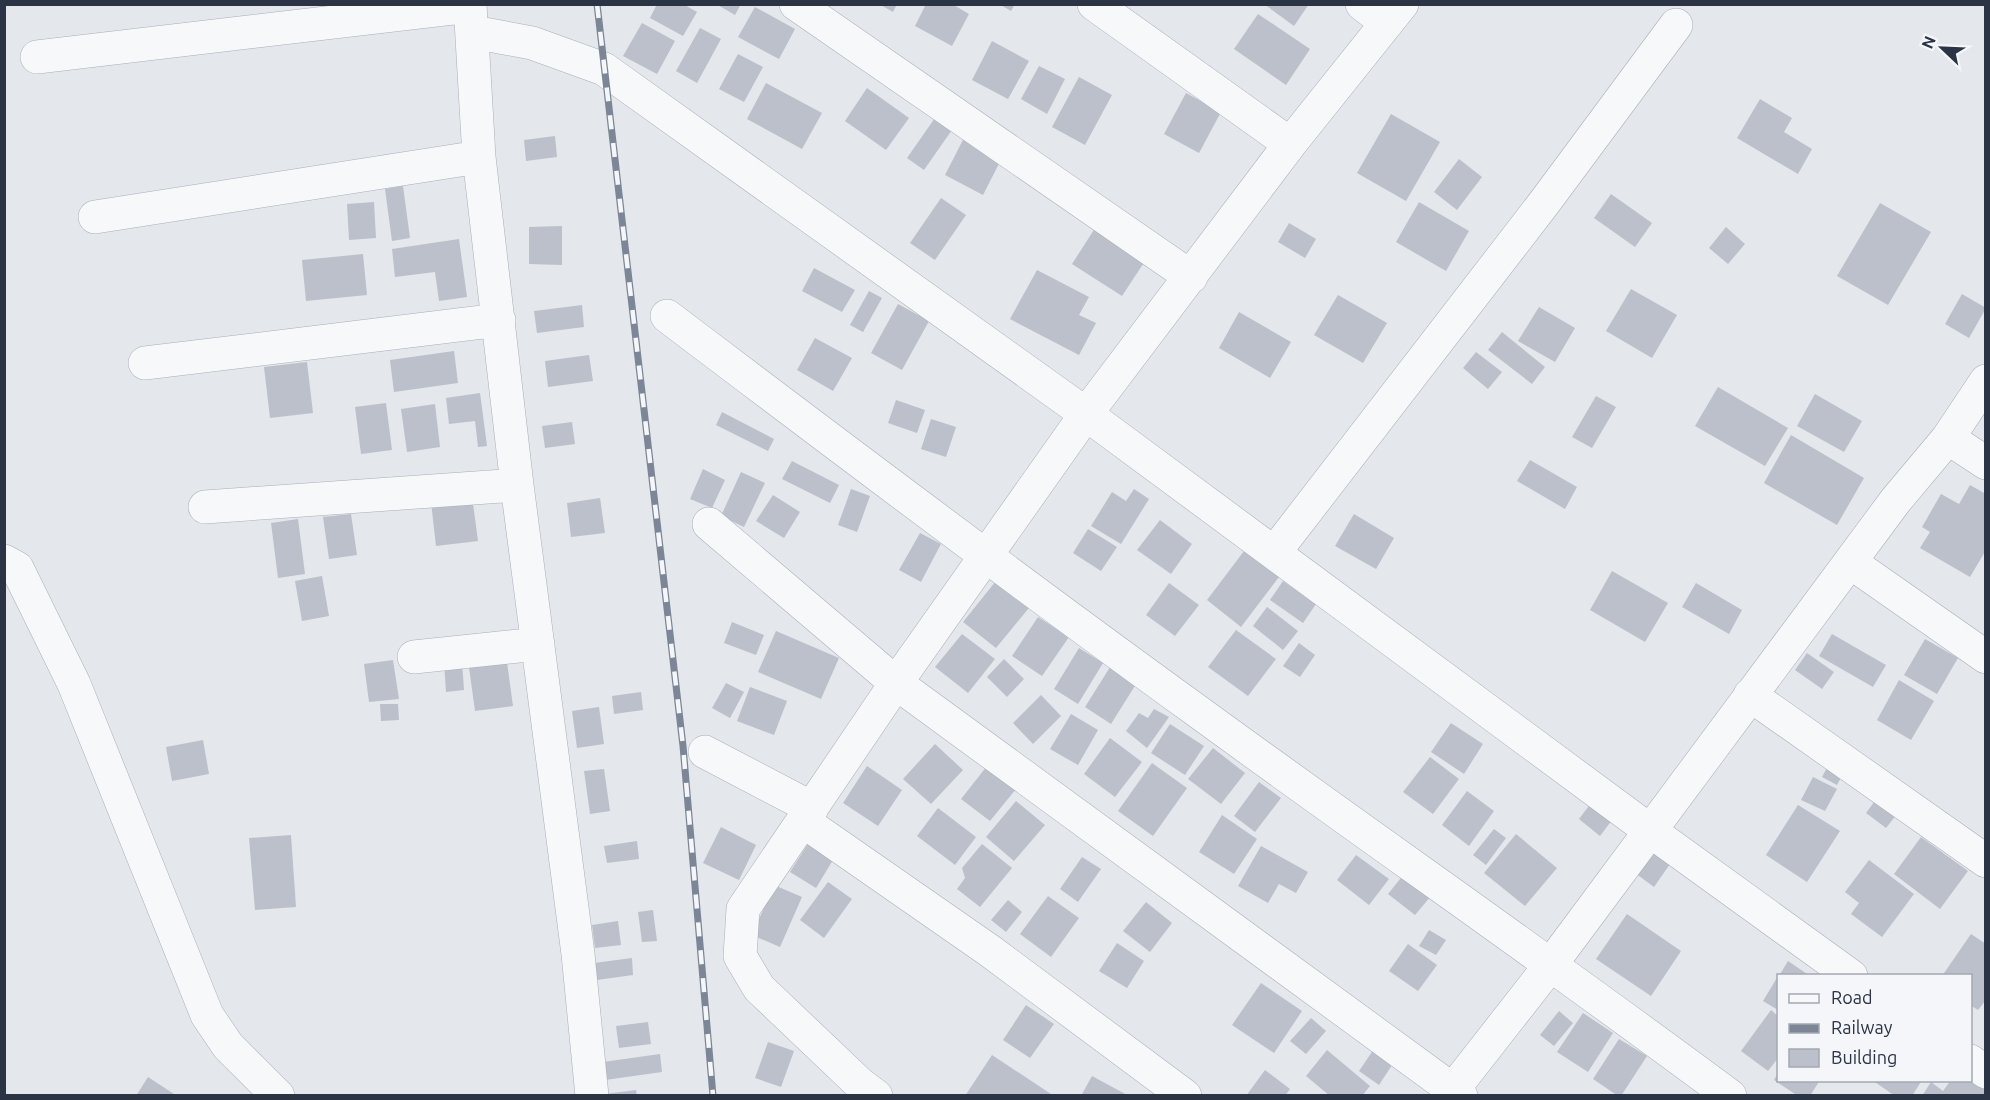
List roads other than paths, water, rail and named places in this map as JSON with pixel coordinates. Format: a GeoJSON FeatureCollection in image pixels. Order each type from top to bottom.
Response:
{"type":"FeatureCollection","features":[{"type":"Feature","properties":{"kind":"street"},"geometry":{"type":"LineString","coordinates":[[796,4],[1191,277]]}},
{"type":"Feature","properties":{"kind":"street"},"geometry":{"type":"LineString","coordinates":[[1094,4],[1290,144]]}},
{"type":"Feature","properties":{"kind":"street"},"geometry":{"type":"LineString","coordinates":[[864,1092],[759,988],[740,956],[743,909],[896,683],[1086,414],[1290,144],[1384,11]]}},
{"type":"Feature","properties":{"kind":"street"},"geometry":{"type":"LineString","coordinates":[[471,14],[479,157],[517,485],[575,932],[592,1095]]}},
{"type":"Feature","properties":{"kind":"street"},"geometry":{"type":"LineString","coordinates":[[37,57],[471,14],[532,43],[604,69],[1086,414],[1649,830],[1850,974]]}},
{"type":"Feature","properties":{"kind":"street"},"geometry":{"type":"LineString","coordinates":[[1274,553],[1544,203],[1676,25]]}},
{"type":"Feature","properties":{"kind":"street"},"geometry":{"type":"LineString","coordinates":[[95,217],[479,157]]}},
{"type":"Feature","properties":{"kind":"street"},"geometry":{"type":"LineString","coordinates":[[667,316],[985,557],[1551,963],[1730,1095]]}},
{"type":"Feature","properties":{"kind":"street"},"geometry":{"type":"LineString","coordinates":[[145,363],[498,320]]}},
{"type":"Feature","properties":{"kind":"street"},"geometry":{"type":"LineString","coordinates":[[709,524],[896,683],[1454,1093],[1896,500],[1948,438],[1986,381]]}},
{"type":"Feature","properties":{"kind":"street"},"geometry":{"type":"LineString","coordinates":[[1948,438],[1986,463]]}},
{"type":"Feature","properties":{"kind":"street"},"geometry":{"type":"LineString","coordinates":[[205,507],[517,485]]}},
{"type":"Feature","properties":{"kind":"street"},"geometry":{"type":"LineString","coordinates":[[4,561],[17,568],[74,684],[207,1015],[228,1046],[278,1095]]}},
{"type":"Feature","properties":{"kind":"street"},"geometry":{"type":"LineString","coordinates":[[1850,562],[1986,657]]}},
{"type":"Feature","properties":{"kind":"street"},"geometry":{"type":"LineString","coordinates":[[414,657],[538,644]]}},
{"type":"Feature","properties":{"kind":"street"},"geometry":{"type":"LineString","coordinates":[[1750,695],[1986,861]]}},
{"type":"Feature","properties":{"kind":"street"},"geometry":{"type":"LineString","coordinates":[[705,752],[807,814],[1185,1095]]}},
{"type":"Feature","properties":{"kind":"street"},"geometry":{"type":"LineString","coordinates":[[1972,1062],[1986,1072]]}},
{"type":"Feature","properties":{"kind":"railway"},"geometry":{"type":"LineString","coordinates":[[597,4],[683,746],[713,1096]]}}]}
